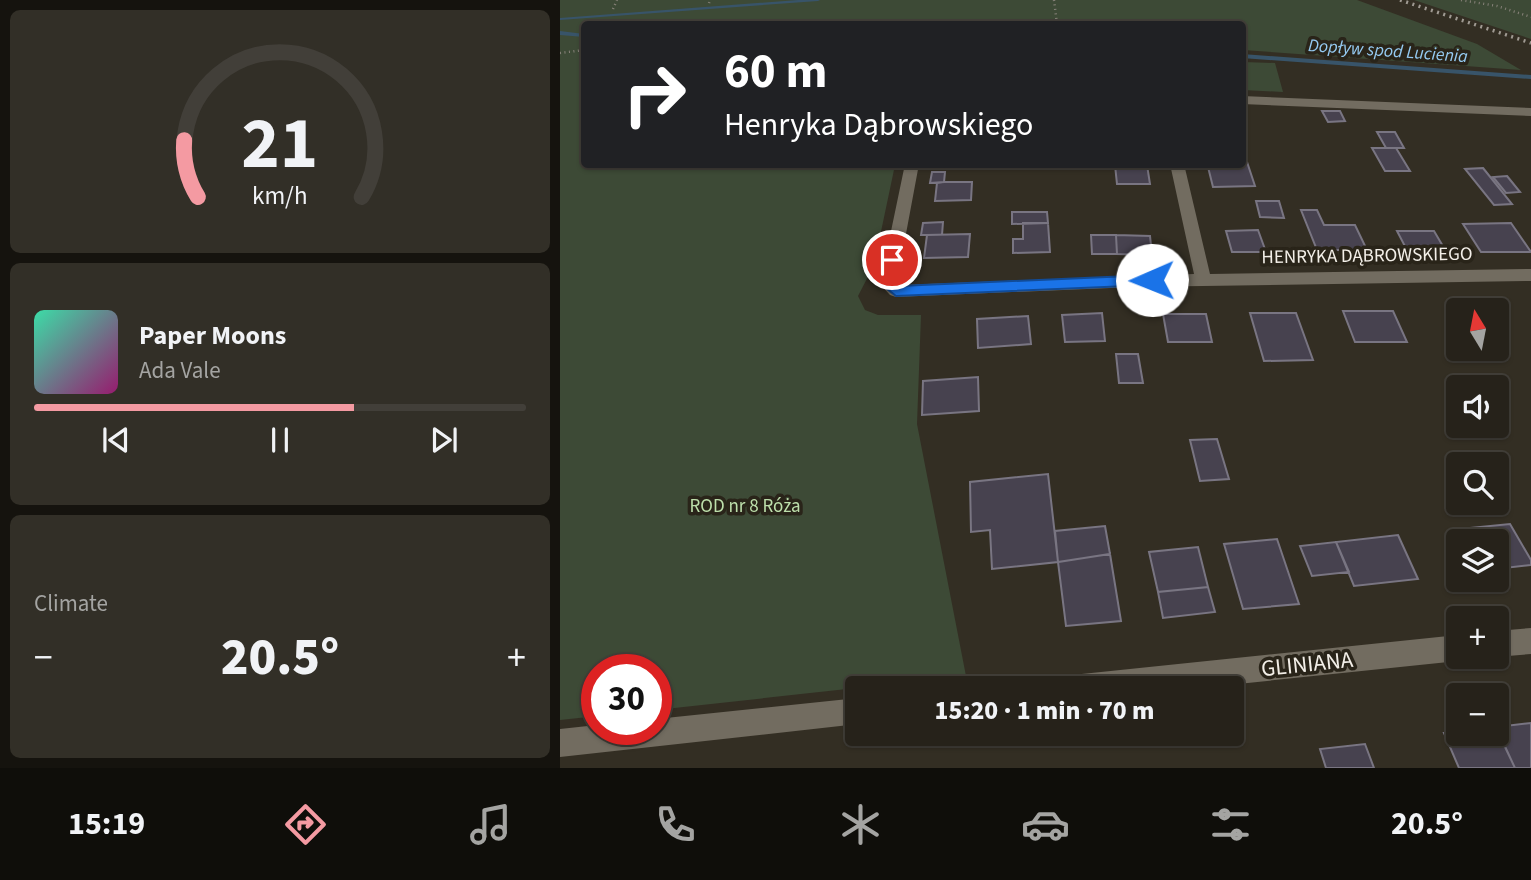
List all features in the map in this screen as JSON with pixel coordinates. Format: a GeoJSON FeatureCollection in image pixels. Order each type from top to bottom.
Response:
{"type":"FeatureCollection","features":[{"type":"Feature","properties":{"kind":"street"},"geometry":{"type":"LineString","coordinates":[[1246,100],[1531,112]]}},
{"type":"Feature","properties":{"kind":"street","name":"HENRYKA DĄBROWSKIEGO"},"geometry":{"type":"LineString","coordinates":[[911,168],[888,284],[896,291],[1203,279],[1531,275]]}},
{"type":"Feature","properties":{"kind":"street"},"geometry":{"type":"LineString","coordinates":[[1178,168],[1203,279]]}},
{"type":"Feature","properties":{"kind":"street"},"geometry":{"type":"LineString","coordinates":[[1509,643],[1531,641]]}},
{"type":"Feature","properties":{"kind":"street","name":"GLINIANA"},"geometry":{"type":"LineString","coordinates":[[1188,676],[1446,649]]}},
{"type":"Feature","properties":{"kind":"street"},"geometry":{"type":"LineString","coordinates":[[560,744],[845,711]]}},
{"type":"Feature","properties":{"kind":"path"},"geometry":{"type":"LineString","coordinates":[[613,9],[617,0]]}},
{"type":"Feature","properties":{"kind":"path"},"geometry":{"type":"LineString","coordinates":[[1054,0],[1056,21]]}},
{"type":"Feature","properties":{"kind":"path"},"geometry":{"type":"LineString","coordinates":[[1461,0],[1497,6],[1531,17]]}},
{"type":"Feature","properties":{"kind":"path"},"geometry":{"type":"LineString","coordinates":[[560,53],[581,50]]}},
{"type":"Feature","properties":{"kind":"green space","name":"ROD nr 8 Róża"},"geometry":{"type":"Polygon","coordinates":[[[560,0],[1357,0],[1477,44],[1521,70],[1246,50],[1246,21],[581,21],[581,168],[894,168],[874,265],[858,296],[865,310],[878,315],[921,315],[917,424],[966,676],[845,676],[845,689],[672,708],[672,654],[581,654],[581,718],[560,720],[560,0]]]}},
{"type":"Feature","properties":{"kind":"green space"},"geometry":{"type":"Polygon","coordinates":[[[1414,0],[1531,0],[1531,39],[1414,0]]]}},
{"type":"Feature","properties":{"kind":"green space"},"geometry":{"type":"Polygon","coordinates":[[[1246,62],[1275,63],[1283,92],[1246,90],[1246,62]]]}},
{"type":"Feature","properties":{"kind":"building"},"geometry":{"type":"Polygon","coordinates":[[[1322,111],[1340,111],[1345,121],[1328,122],[1322,111]]]}},
{"type":"Feature","properties":{"kind":"building"},"geometry":{"type":"Polygon","coordinates":[[[1377,132],[1395,132],[1404,148],[1386,148],[1377,132]]]}},
{"type":"Feature","properties":{"kind":"building"},"geometry":{"type":"Polygon","coordinates":[[[1372,148],[1396,148],[1410,171],[1385,171],[1372,148]]]}},
{"type":"Feature","properties":{"kind":"building"},"geometry":{"type":"Polygon","coordinates":[[[1246,159],[1255,186],[1213,187],[1208,168],[1246,168],[1246,159]]]}},
{"type":"Feature","properties":{"kind":"building"},"geometry":{"type":"Polygon","coordinates":[[[1115,168],[1147,168],[1150,184],[1117,184],[1115,168]]]}},
{"type":"Feature","properties":{"kind":"building"},"geometry":{"type":"Polygon","coordinates":[[[1483,168],[1512,204],[1494,205],[1465,169],[1483,168]]]}},
{"type":"Feature","properties":{"kind":"building"},"geometry":{"type":"Polygon","coordinates":[[[932,172],[945,172],[944,182],[930,183],[932,172]]]}},
{"type":"Feature","properties":{"kind":"building"},"geometry":{"type":"Polygon","coordinates":[[[1507,176],[1520,192],[1506,193],[1493,177],[1507,176]]]}},
{"type":"Feature","properties":{"kind":"building"},"geometry":{"type":"Polygon","coordinates":[[[972,182],[971,200],[935,201],[937,183],[972,182]]]}},
{"type":"Feature","properties":{"kind":"building"},"geometry":{"type":"Polygon","coordinates":[[[1256,201],[1279,201],[1284,218],[1260,217],[1256,201]]]}},
{"type":"Feature","properties":{"kind":"building"},"geometry":{"type":"Polygon","coordinates":[[[1301,210],[1317,210],[1324,225],[1355,225],[1367,250],[1317,250],[1301,210]]]}},
{"type":"Feature","properties":{"kind":"building"},"geometry":{"type":"Polygon","coordinates":[[[1012,212],[1047,212],[1048,223],[1012,224],[1012,212]]]}},
{"type":"Feature","properties":{"kind":"building"},"geometry":{"type":"Polygon","coordinates":[[[943,222],[942,235],[921,235],[923,223],[943,222]]]}},
{"type":"Feature","properties":{"kind":"building"},"geometry":{"type":"Polygon","coordinates":[[[1023,223],[1048,223],[1050,252],[1013,253],[1013,239],[1023,239],[1023,223]]]}},
{"type":"Feature","properties":{"kind":"building"},"geometry":{"type":"Polygon","coordinates":[[[1511,223],[1531,252],[1481,252],[1463,224],[1511,223]]]}},
{"type":"Feature","properties":{"kind":"building"},"geometry":{"type":"Polygon","coordinates":[[[1258,230],[1266,252],[1232,252],[1226,231],[1258,230]]]}},
{"type":"Feature","properties":{"kind":"building"},"geometry":{"type":"Polygon","coordinates":[[[1397,231],[1434,231],[1447,253],[1409,254],[1397,231]]]}},
{"type":"Feature","properties":{"kind":"building"},"geometry":{"type":"Polygon","coordinates":[[[970,234],[968,257],[924,258],[927,235],[970,234]]]}},
{"type":"Feature","properties":{"kind":"building"},"geometry":{"type":"Polygon","coordinates":[[[1091,235],[1116,235],[1117,254],[1092,254],[1091,235]]]}},
{"type":"Feature","properties":{"kind":"building"},"geometry":{"type":"Polygon","coordinates":[[[1116,235],[1150,236],[1152,255],[1117,254],[1116,235]]]}},
{"type":"Feature","properties":{"kind":"building"},"geometry":{"type":"Polygon","coordinates":[[[1343,311],[1393,311],[1407,342],[1355,342],[1343,311]]]}},
{"type":"Feature","properties":{"kind":"building"},"geometry":{"type":"Polygon","coordinates":[[[1102,313],[1105,341],[1065,342],[1062,315],[1102,313]]]}},
{"type":"Feature","properties":{"kind":"building"},"geometry":{"type":"Polygon","coordinates":[[[1250,313],[1296,313],[1313,360],[1264,361],[1250,313]]]}},
{"type":"Feature","properties":{"kind":"building"},"geometry":{"type":"Polygon","coordinates":[[[1163,314],[1206,314],[1212,342],[1168,342],[1163,314]]]}},
{"type":"Feature","properties":{"kind":"building"},"geometry":{"type":"Polygon","coordinates":[[[1028,316],[1031,344],[978,348],[977,319],[1028,316]]]}},
{"type":"Feature","properties":{"kind":"building"},"geometry":{"type":"Polygon","coordinates":[[[1116,354],[1138,354],[1143,383],[1119,383],[1116,354]]]}},
{"type":"Feature","properties":{"kind":"building"},"geometry":{"type":"Polygon","coordinates":[[[978,377],[979,411],[922,415],[923,381],[978,377]]]}},
{"type":"Feature","properties":{"kind":"building"},"geometry":{"type":"Polygon","coordinates":[[[1217,439],[1229,479],[1200,481],[1190,440],[1217,439]]]}},
{"type":"Feature","properties":{"kind":"building"},"geometry":{"type":"Polygon","coordinates":[[[1048,474],[1058,562],[992,569],[990,530],[971,532],[970,482],[1048,474]]]}},
{"type":"Feature","properties":{"kind":"building"},"geometry":{"type":"Polygon","coordinates":[[[1510,524],[1531,560],[1531,565],[1509,568],[1509,529],[1469,528],[1510,524]]]}},
{"type":"Feature","properties":{"kind":"building"},"geometry":{"type":"Polygon","coordinates":[[[1105,526],[1110,554],[1058,562],[1055,531],[1105,526]]]}},
{"type":"Feature","properties":{"kind":"building"},"geometry":{"type":"Polygon","coordinates":[[[1398,535],[1418,579],[1354,586],[1336,542],[1398,535]]]}},
{"type":"Feature","properties":{"kind":"building"},"geometry":{"type":"Polygon","coordinates":[[[1277,539],[1299,604],[1243,609],[1224,544],[1277,539]]]}},
{"type":"Feature","properties":{"kind":"building"},"geometry":{"type":"Polygon","coordinates":[[[1336,542],[1349,572],[1312,576],[1300,546],[1336,542]]]}},
{"type":"Feature","properties":{"kind":"building"},"geometry":{"type":"Polygon","coordinates":[[[1198,547],[1208,587],[1158,592],[1149,552],[1198,547]]]}},
{"type":"Feature","properties":{"kind":"building"},"geometry":{"type":"Polygon","coordinates":[[[1110,554],[1121,621],[1066,626],[1058,562],[1110,554]]]}},
{"type":"Feature","properties":{"kind":"building"},"geometry":{"type":"Polygon","coordinates":[[[1208,587],[1215,612],[1163,618],[1158,592],[1208,587]]]}},
{"type":"Feature","properties":{"kind":"building"},"geometry":{"type":"Polygon","coordinates":[[[1531,723],[1531,768],[1515,768],[1505,746],[1509,746],[1509,726],[1531,723]]]}},
{"type":"Feature","properties":{"kind":"building"},"geometry":{"type":"Polygon","coordinates":[[[1365,744],[1374,768],[1326,768],[1320,749],[1365,744]]]}},
{"type":"Feature","properties":{"kind":"building"},"geometry":{"type":"Polygon","coordinates":[[[1450,746],[1505,746],[1515,768],[1459,768],[1450,746]]]}},
{"type":"Feature","properties":{"kind":"waterway"},"geometry":{"type":"LineString","coordinates":[[560,19],[818,0]]}},
{"type":"Feature","properties":{"kind":"waterway","name":"Dopływ spod Lucienia"},"geometry":{"type":"LineString","coordinates":[[560,33],[581,36]]}},
{"type":"Feature","properties":{"kind":"waterway","name":"Dopływ spod Lucienia"},"geometry":{"type":"LineString","coordinates":[[1246,56],[1531,77]]}},
{"type":"Feature","properties":{"kind":"railway"},"geometry":{"type":"LineString","coordinates":[[1400,0],[1531,43]]}},
{"type":"Feature","properties":{"kind":"route"},"geometry":{"type":"LineString","coordinates":[[892,260],[888,284],[896,291],[1152,280]]}}]}
